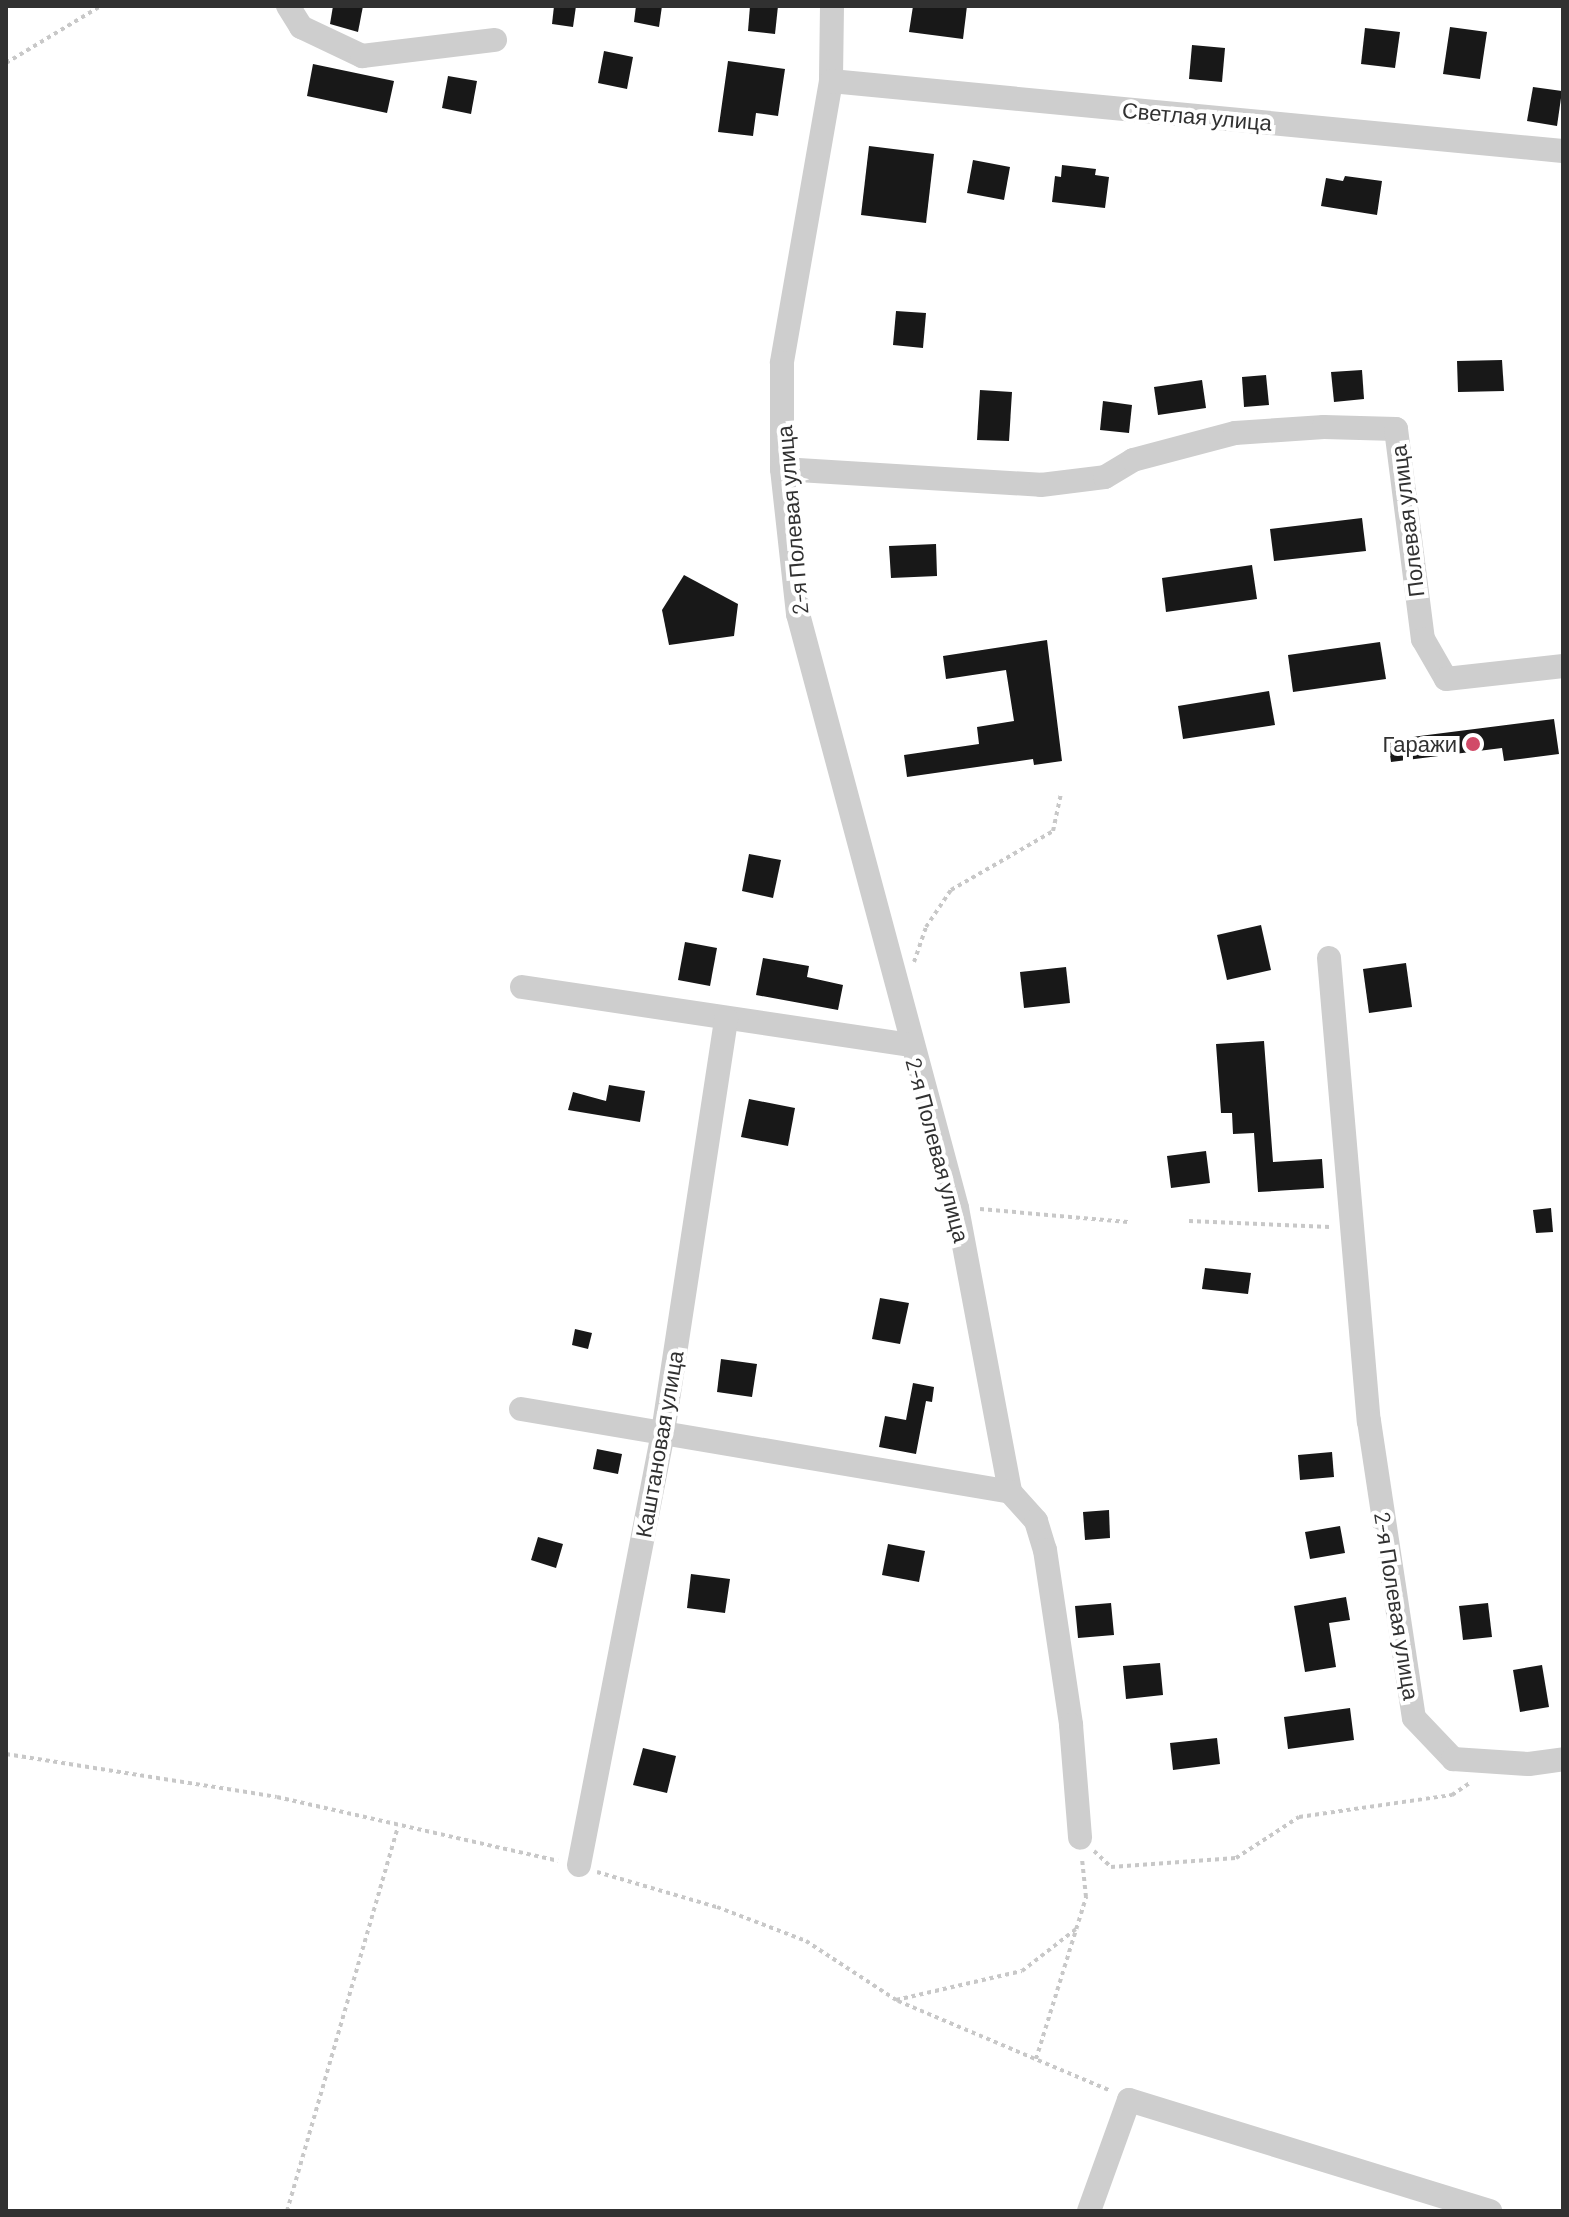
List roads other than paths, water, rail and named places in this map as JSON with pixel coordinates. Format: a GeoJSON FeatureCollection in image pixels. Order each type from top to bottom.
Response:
{"type":"FeatureCollection","features":[{"type":"Feature","properties":{"kind":"street"},"geometry":{"type":"LineString","coordinates":[[288,6],[301,27],[362,56],[495,40]]}},
{"type":"Feature","properties":{"kind":"street","name":"2-я Полевая улица"},"geometry":{"type":"LineString","coordinates":[[832,6],[831,81],[782,363],[782,469],[798,614],[910,1045],[957,1208],[1010,1492]]}},
{"type":"Feature","properties":{"kind":"street","name":"Светлая улица"},"geometry":{"type":"LineString","coordinates":[[831,81],[1563,151]]}},
{"type":"Feature","properties":{"kind":"street","name":"Полевая улица"},"geometry":{"type":"LineString","coordinates":[[782,469],[1041,485],[1105,477],[1133,460],[1235,433],[1324,427],[1396,429],[1423,639],[1446,679],[1563,666]]}},
{"type":"Feature","properties":{"kind":"street","name":"2-я Полевая улица"},"geometry":{"type":"LineString","coordinates":[[1329,958],[1369,1421],[1414,1718],[1453,1759],[1503,1763],[1563,1759]]}},
{"type":"Feature","properties":{"kind":"street"},"geometry":{"type":"LineString","coordinates":[[522,987],[910,1045]]}},
{"type":"Feature","properties":{"kind":"street","name":"Каштановая улица"},"geometry":{"type":"LineString","coordinates":[[579,1865],[663,1432],[726,1019]]}},
{"type":"Feature","properties":{"kind":"street"},"geometry":{"type":"LineString","coordinates":[[521,1409],[1010,1492],[1036,1521],[1045,1550],[1071,1725],[1080,1838]]}},
{"type":"Feature","properties":{"kind":"street"},"geometry":{"type":"LineString","coordinates":[[1089,2211],[1129,2100],[1490,2211]]}},
{"type":"Feature","properties":{"kind":"place","name":"Гаражи"},"geometry":{"type":"Point","coordinates":[1473,744]}}]}
